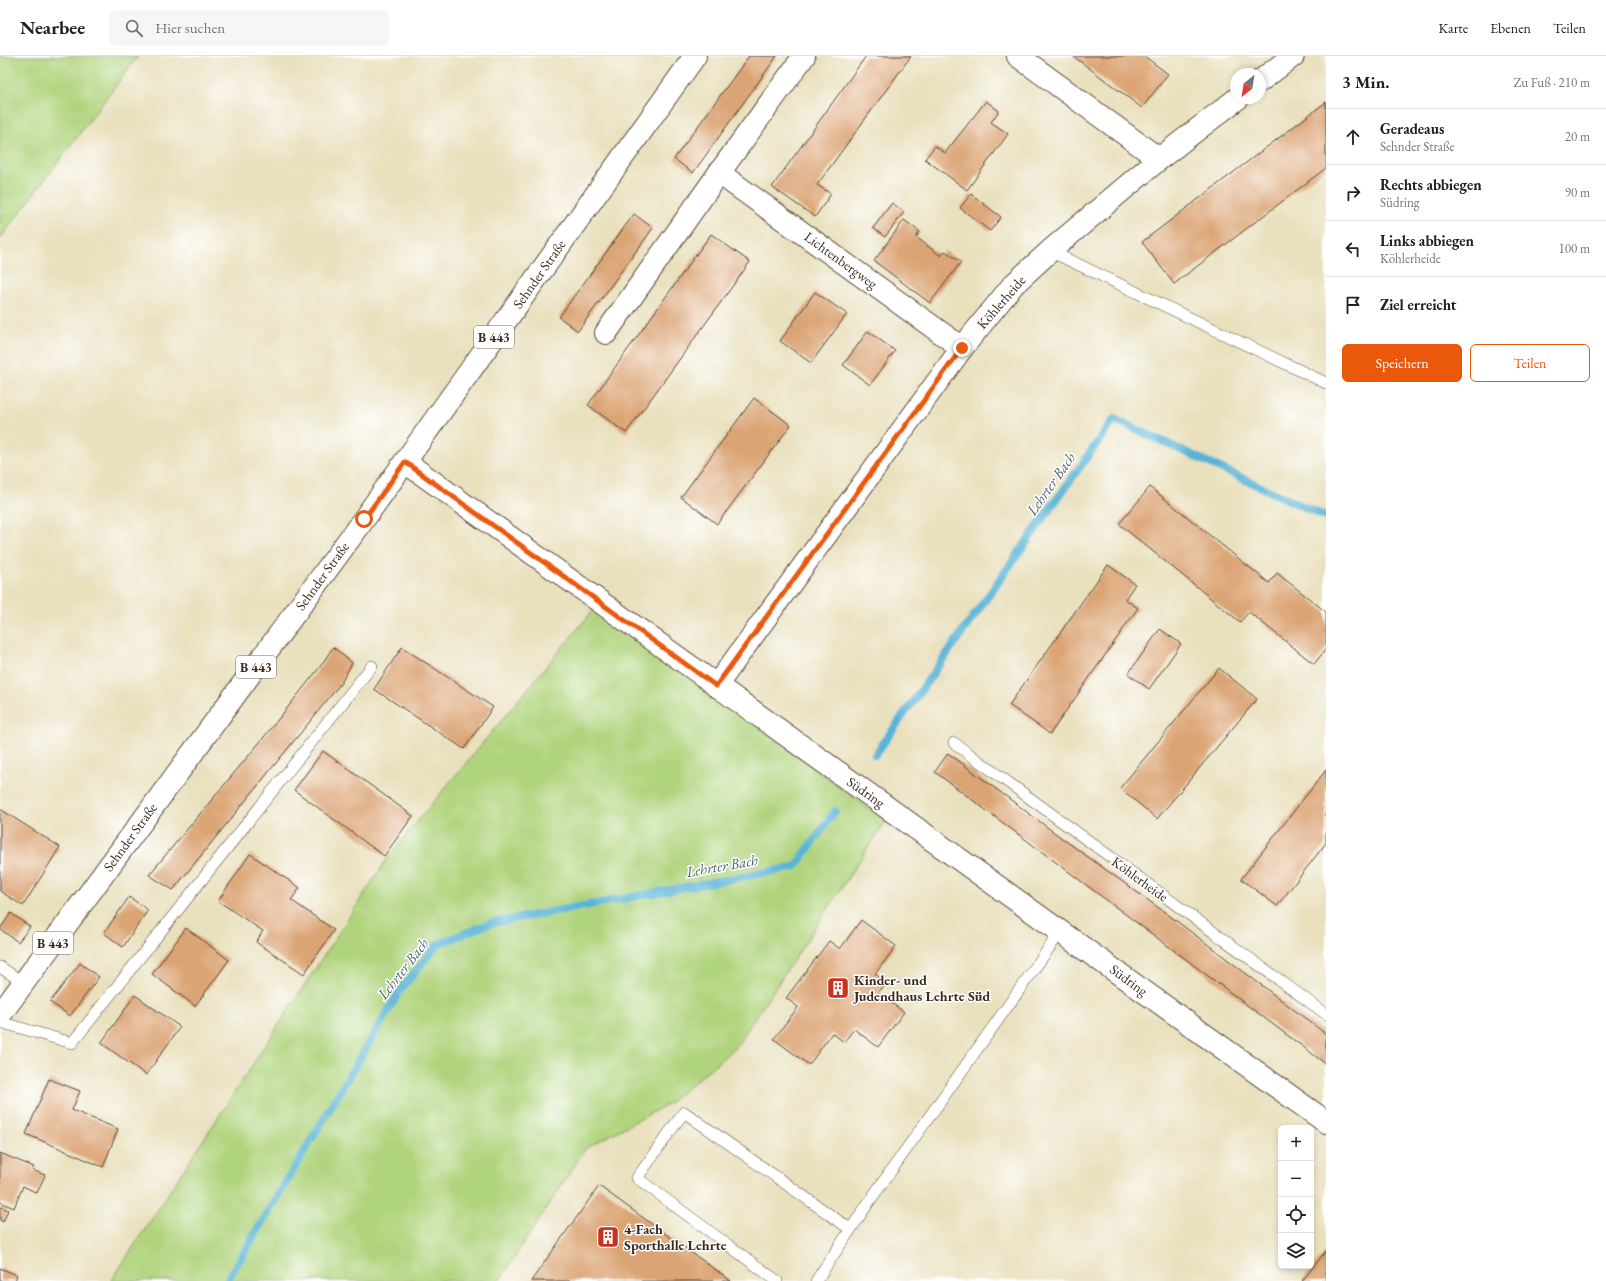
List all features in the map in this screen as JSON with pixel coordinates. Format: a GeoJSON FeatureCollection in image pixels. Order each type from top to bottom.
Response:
{"type":"FeatureCollection","features":[{"type":"Feature","properties":{"kind":"street","name":"Sehnder Straße"},"geometry":{"type":"LineString","coordinates":[[0,1015],[405,462],[695,56]]}},
{"type":"Feature","properties":{"kind":"street"},"geometry":{"type":"LineString","coordinates":[[606,334],[719,172],[804,56]]}},
{"type":"Feature","properties":{"kind":"street"},"geometry":{"type":"LineString","coordinates":[[1018,56],[1158,159]]}},
{"type":"Feature","properties":{"kind":"street"},"geometry":{"type":"LineString","coordinates":[[1266,76],[1293,56]]}},
{"type":"Feature","properties":{"kind":"street","name":"Köhlerheide"},"geometry":{"type":"LineString","coordinates":[[716,686],[962,348],[1013,285],[1050,251],[1158,159],[1230,104]]}},
{"type":"Feature","properties":{"kind":"street","name":"Lichtenbergweg"},"geometry":{"type":"LineString","coordinates":[[719,172],[962,348]]}},
{"type":"Feature","properties":{"kind":"street","name":"Südring"},"geometry":{"type":"LineString","coordinates":[[405,462],[1326,1122]]}},
{"type":"Feature","properties":{"kind":"lane"},"geometry":{"type":"LineString","coordinates":[[1050,251],[1326,383]]}},
{"type":"Feature","properties":{"kind":"lane"},"geometry":{"type":"LineString","coordinates":[[0,1022],[72,1043],[372,666]]}},
{"type":"Feature","properties":{"kind":"lane","name":"Köhlerheide"},"geometry":{"type":"LineString","coordinates":[[954,743],[1326,1014]]}},
{"type":"Feature","properties":{"kind":"lane"},"geometry":{"type":"LineString","coordinates":[[816,1281],[850,1229],[1061,931]]}},
{"type":"Feature","properties":{"kind":"lane"},"geometry":{"type":"LineString","coordinates":[[0,968],[24,983]]}},
{"type":"Feature","properties":{"kind":"lane"},"geometry":{"type":"LineString","coordinates":[[776,1281],[637,1178],[684,1112],[850,1229]]}},
{"type":"Feature","properties":{"kind":"green space"},"geometry":{"type":"Polygon","coordinates":[[[0,56],[138,56],[0,239],[0,56]]]}},
{"type":"Feature","properties":{"kind":"green space"},"geometry":{"type":"Polygon","coordinates":[[[595,608],[886,821],[736,1047],[668,1104],[586,1148],[499,1281],[111,1281],[391,853],[595,608]]]}},
{"type":"Feature","properties":{"kind":"building"},"geometry":{"type":"Polygon","coordinates":[[[749,56],[777,56],[693,173],[674,159],[749,56]]]}},
{"type":"Feature","properties":{"kind":"building"},"geometry":{"type":"Polygon","coordinates":[[[866,56],[911,56],[817,185],[831,194],[815,217],[772,187],[866,56]]]}},
{"type":"Feature","properties":{"kind":"building"},"geometry":{"type":"Polygon","coordinates":[[[1073,56],[1144,56],[1168,74],[1142,108],[1073,56]]]}},
{"type":"Feature","properties":{"kind":"building"},"geometry":{"type":"Polygon","coordinates":[[[986,101],[999,111],[991,122],[1008,134],[967,190],[925,159],[935,146],[945,153],[986,101]]]}},
{"type":"Feature","properties":{"kind":"building"},"geometry":{"type":"Polygon","coordinates":[[[1326,102],[1326,168],[1174,284],[1142,242],[1326,102]]]}},
{"type":"Feature","properties":{"kind":"building"},"geometry":{"type":"Polygon","coordinates":[[[971,194],[1001,217],[990,231],[960,208],[971,194]]]}},
{"type":"Feature","properties":{"kind":"building"},"geometry":{"type":"Polygon","coordinates":[[[892,203],[904,212],[885,237],[873,228],[892,203]]]}},
{"type":"Feature","properties":{"kind":"building"},"geometry":{"type":"Polygon","coordinates":[[[634,214],[653,228],[578,331],[559,317],[634,214]]]}},
{"type":"Feature","properties":{"kind":"building"},"geometry":{"type":"Polygon","coordinates":[[[904,220],[920,232],[916,237],[941,256],[945,251],[961,262],[930,303],[874,261],[904,220]]]}},
{"type":"Feature","properties":{"kind":"building"},"geometry":{"type":"Polygon","coordinates":[[[711,234],[750,262],[626,433],[588,405],[711,234]]]}},
{"type":"Feature","properties":{"kind":"building"},"geometry":{"type":"Polygon","coordinates":[[[815,292],[847,314],[811,363],[780,341],[815,292]]]}},
{"type":"Feature","properties":{"kind":"building"},"geometry":{"type":"Polygon","coordinates":[[[868,331],[895,351],[870,385],[843,365],[868,331]]]}},
{"type":"Feature","properties":{"kind":"building"},"geometry":{"type":"Polygon","coordinates":[[[754,398],[791,425],[717,524],[681,497],[754,398]]]}},
{"type":"Feature","properties":{"kind":"building"},"geometry":{"type":"Polygon","coordinates":[[[1150,487],[1269,583],[1277,573],[1326,612],[1326,649],[1314,664],[1249,612],[1240,622],[1119,524],[1150,487]]]}},
{"type":"Feature","properties":{"kind":"building"},"geometry":{"type":"Polygon","coordinates":[[[1108,565],[1135,584],[1125,599],[1138,608],[1050,734],[1009,705],[1108,565]]]}},
{"type":"Feature","properties":{"kind":"building"},"geometry":{"type":"Polygon","coordinates":[[[1160,629],[1181,644],[1149,689],[1128,674],[1160,629]]]}},
{"type":"Feature","properties":{"kind":"building"},"geometry":{"type":"Polygon","coordinates":[[[333,647],[352,663],[341,683],[173,890],[149,875],[260,742],[320,667],[333,647]]]}},
{"type":"Feature","properties":{"kind":"building"},"geometry":{"type":"Polygon","coordinates":[[[402,647],[493,707],[464,749],[374,689],[402,647]]]}},
{"type":"Feature","properties":{"kind":"building"},"geometry":{"type":"Polygon","coordinates":[[[1219,668],[1257,699],[1157,819],[1120,788],[1219,668]]]}},
{"type":"Feature","properties":{"kind":"building"},"geometry":{"type":"Polygon","coordinates":[[[323,751],[413,816],[384,856],[294,790],[323,751]]]}},
{"type":"Feature","properties":{"kind":"building"},"geometry":{"type":"Polygon","coordinates":[[[948,753],[1059,836],[1170,916],[1326,1034],[1326,1064],[935,772],[948,753]]]}},
{"type":"Feature","properties":{"kind":"building"},"geometry":{"type":"Polygon","coordinates":[[[1326,770],[1326,843],[1277,906],[1241,879],[1326,770]]]}},
{"type":"Feature","properties":{"kind":"building"},"geometry":{"type":"Polygon","coordinates":[[[0,809],[60,847],[23,906],[0,891],[0,809]]]}},
{"type":"Feature","properties":{"kind":"building"},"geometry":{"type":"Polygon","coordinates":[[[250,854],[300,888],[291,900],[334,930],[304,974],[256,942],[263,931],[218,901],[250,854]]]}},
{"type":"Feature","properties":{"kind":"building"},"geometry":{"type":"Polygon","coordinates":[[[129,897],[148,910],[123,947],[104,933],[129,897]]]}},
{"type":"Feature","properties":{"kind":"building"},"geometry":{"type":"Polygon","coordinates":[[[11,913],[30,927],[18,942],[0,929],[11,913]]]}},
{"type":"Feature","properties":{"kind":"building","name":"Kinder- und Judendhaus Lehrte Süd"},"geometry":{"type":"Polygon","coordinates":[[[861,920],[896,946],[875,974],[887,982],[878,993],[904,1012],[878,1047],[854,1029],[844,1042],[832,1033],[809,1065],[774,1039],[798,1007],[786,998],[829,941],[840,949],[861,920]]]}},
{"type":"Feature","properties":{"kind":"building"},"geometry":{"type":"Polygon","coordinates":[[[186,928],[229,960],[195,1006],[152,974],[186,928]]]}},
{"type":"Feature","properties":{"kind":"building"},"geometry":{"type":"Polygon","coordinates":[[[80,963],[99,977],[70,1016],[50,1002],[80,963]]]}},
{"type":"Feature","properties":{"kind":"building"},"geometry":{"type":"Polygon","coordinates":[[[135,995],[180,1027],[146,1075],[101,1043],[135,995]]]}},
{"type":"Feature","properties":{"kind":"building"},"geometry":{"type":"Polygon","coordinates":[[[49,1079],[80,1091],[72,1110],[118,1129],[103,1167],[26,1134],[49,1079]]]}},
{"type":"Feature","properties":{"kind":"building"},"geometry":{"type":"Polygon","coordinates":[[[0,1153],[34,1167],[32,1170],[45,1175],[37,1193],[23,1186],[14,1208],[0,1202],[0,1153]]]}},
{"type":"Feature","properties":{"kind":"building","name":"4-Fach Sporthalle Lehrte"},"geometry":{"type":"Polygon","coordinates":[[[599,1186],[731,1281],[531,1281],[599,1186]]]}},
{"type":"Feature","properties":{"kind":"building"},"geometry":{"type":"Polygon","coordinates":[[[0,1207],[8,1210],[3,1222],[0,1220],[0,1207]]]}},
{"type":"Feature","properties":{"kind":"building"},"geometry":{"type":"Polygon","coordinates":[[[1326,1251],[1326,1281],[1302,1281],[1312,1269],[1314,1269],[1314,1266],[1326,1251]]]}},
{"type":"Feature","properties":{"kind":"building"},"geometry":{"type":"Polygon","coordinates":[[[0,1268],[17,1275],[15,1281],[0,1281],[0,1268]]]}},
{"type":"Feature","properties":{"kind":"waterway","name":"Lehrter Bach"},"geometry":{"type":"LineString","coordinates":[[875,755],[1114,419],[1326,517]]}},
{"type":"Feature","properties":{"kind":"waterway","name":"Lehrter Bach"},"geometry":{"type":"LineString","coordinates":[[227,1281],[401,989],[438,944],[491,923],[795,867],[835,811]]}},
{"type":"Feature","properties":{"kind":"place","name":"Kinder- und Judendhaus Lehrte Süd"},"geometry":{"type":"Point","coordinates":[838,988]}},
{"type":"Feature","properties":{"kind":"place","name":"4-Fach Sporthalle Lehrte"},"geometry":{"type":"Point","coordinates":[608,1237]}},
{"type":"Feature","properties":{"kind":"route"},"geometry":{"type":"LineString","coordinates":[[364,519],[405,462],[452,494],[716,686],[962,348]]}}]}
